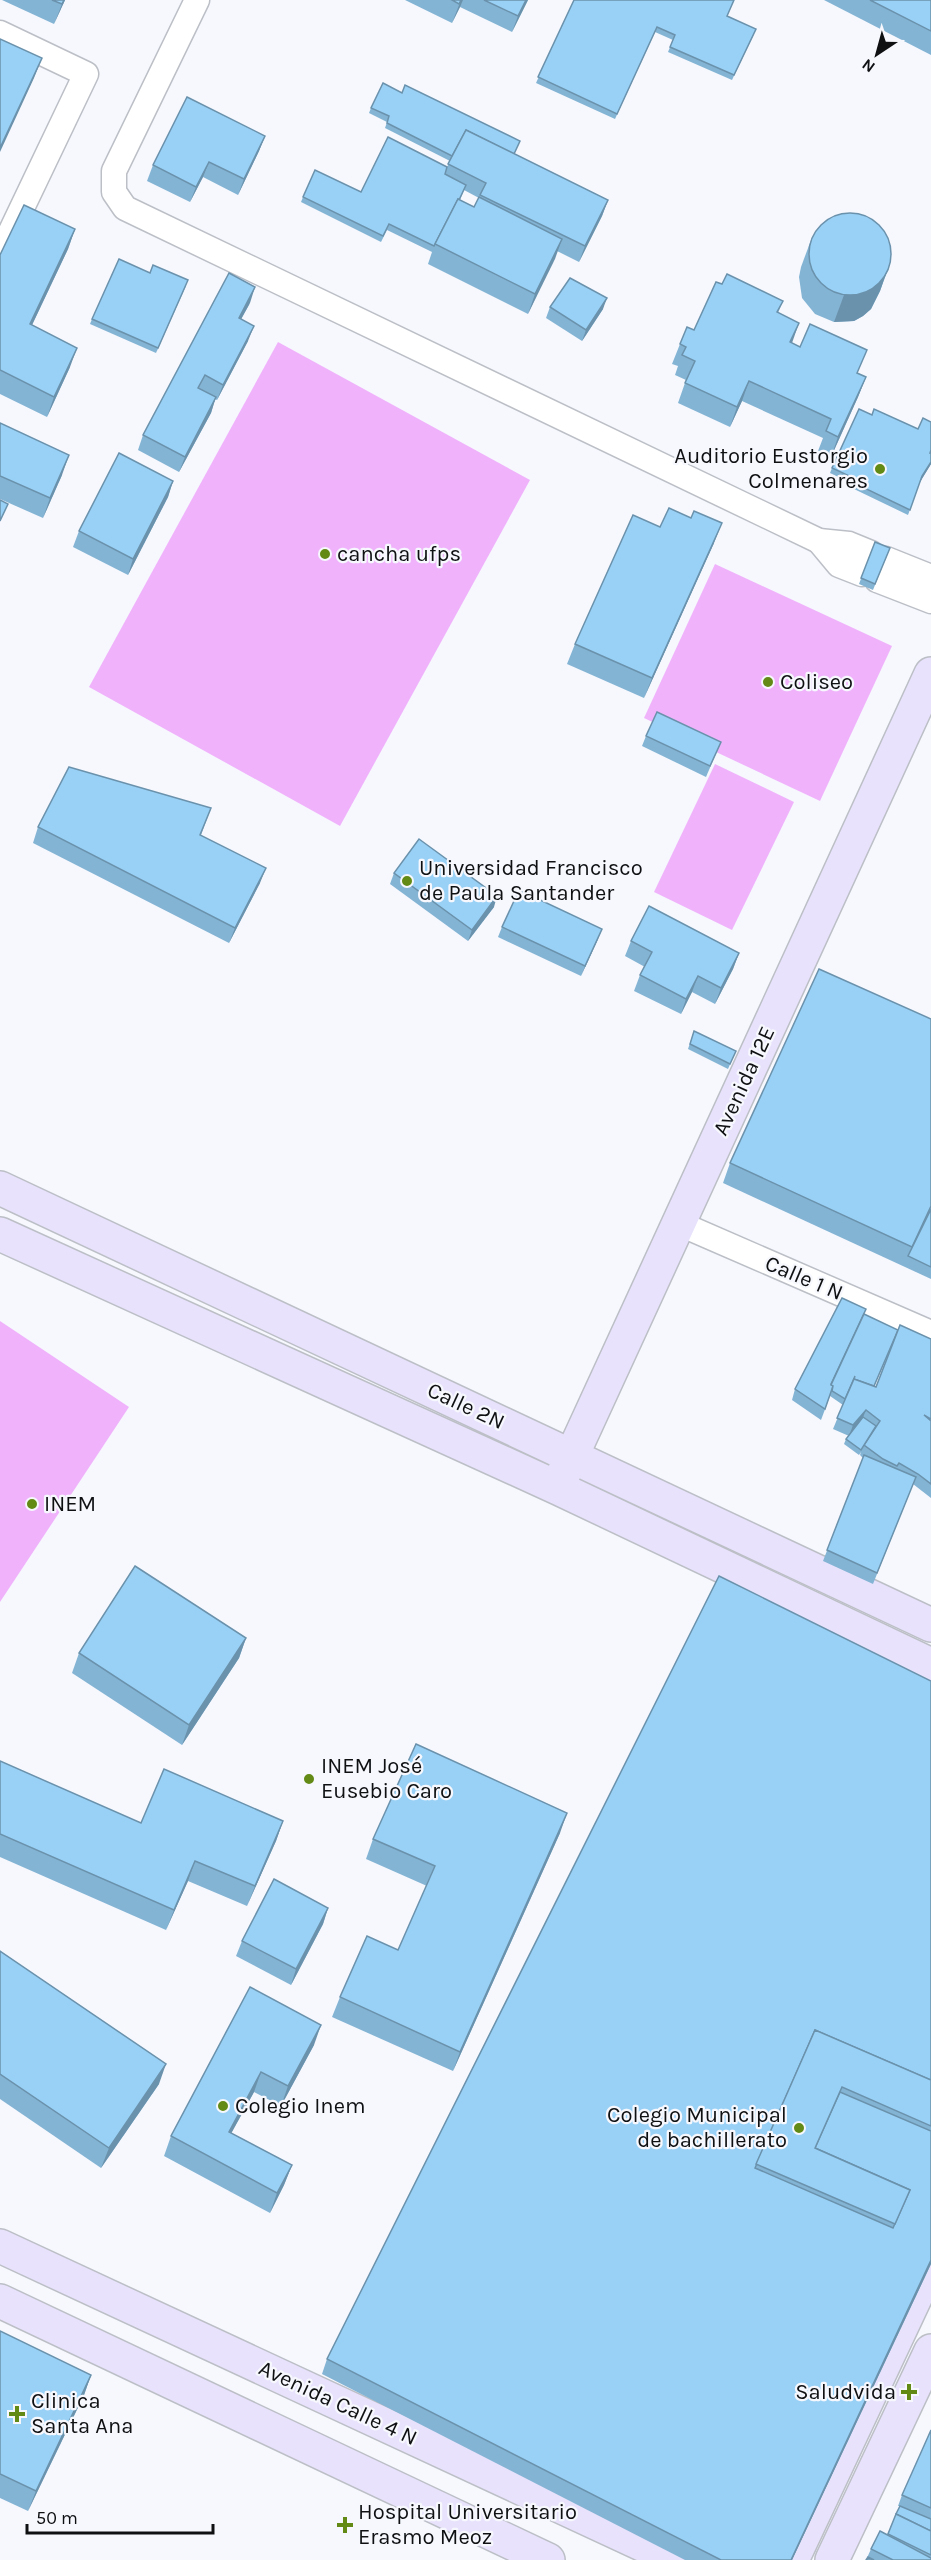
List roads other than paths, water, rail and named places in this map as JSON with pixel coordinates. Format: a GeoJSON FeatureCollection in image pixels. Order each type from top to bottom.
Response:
{"type":"FeatureCollection","features":[{"type":"Feature","properties":{"kind":"street"},"geometry":{"type":"LineString","coordinates":[[197,0],[114,171],[114,192],[125,208],[819,541],[849,544],[874,566],[931,601]]}},
{"type":"Feature","properties":{"kind":"street"},"geometry":{"type":"LineString","coordinates":[[0,33],[86,74],[0,254]]}},
{"type":"Feature","properties":{"kind":"street"},"geometry":{"type":"LineString","coordinates":[[874,566],[931,577]]}},
{"type":"Feature","properties":{"kind":"street","name":"Avenida 12E"},"geometry":{"type":"LineString","coordinates":[[558,1488],[570,1455],[678,1223],[808,969],[931,674]]}},
{"type":"Feature","properties":{"kind":"street","name":"Calle 2N"},"geometry":{"type":"LineString","coordinates":[[0,1188],[931,1625]]}},
{"type":"Feature","properties":{"kind":"street","name":"Calle 1 N"},"geometry":{"type":"LineString","coordinates":[[678,1223],[931,1333]]}},
{"type":"Feature","properties":{"kind":"street","name":"Calle 2N"},"geometry":{"type":"LineString","coordinates":[[0,1234],[558,1488],[931,1665]]}},
{"type":"Feature","properties":{"kind":"street","name":"Avenida Calle 4 N"},"geometry":{"type":"LineString","coordinates":[[0,2246],[676,2560]]}},
{"type":"Feature","properties":{"kind":"street"},"geometry":{"type":"LineString","coordinates":[[792,2560],[931,2264]]}},
{"type":"Feature","properties":{"kind":"street"},"geometry":{"type":"LineString","coordinates":[[0,2301],[548,2560]]}},
{"type":"Feature","properties":{"kind":"street"},"geometry":{"type":"LineString","coordinates":[[122,2359],[143,2312]]}},
{"type":"Feature","properties":{"kind":"street"},"geometry":{"type":"LineString","coordinates":[[832,2560],[931,2351]]}},
{"type":"Feature","properties":{"kind":"place","name":"Auditorio Eustorgio Colmenares"},"geometry":{"type":"Point","coordinates":[880,469]}},
{"type":"Feature","properties":{"kind":"place","name":"cancha ufps"},"geometry":{"type":"Point","coordinates":[325,554]}},
{"type":"Feature","properties":{"kind":"place","name":"Coliseo"},"geometry":{"type":"Point","coordinates":[768,682]}},
{"type":"Feature","properties":{"kind":"place","name":"Universidad Francisco de Paula Santander"},"geometry":{"type":"Point","coordinates":[407,881]}},
{"type":"Feature","properties":{"kind":"place","name":"INEM"},"geometry":{"type":"Point","coordinates":[32,1504]}},
{"type":"Feature","properties":{"kind":"place","name":"INEM José Eusebio Caro"},"geometry":{"type":"Point","coordinates":[309,1779]}},
{"type":"Feature","properties":{"kind":"place","name":"Colegio Inem"},"geometry":{"type":"Point","coordinates":[223,2106]}},
{"type":"Feature","properties":{"kind":"place","name":"Colegio Municipal de bachillerato"},"geometry":{"type":"Point","coordinates":[799,2128]}},
{"type":"Feature","properties":{"kind":"place","name":"Saludvida"},"geometry":{"type":"Point","coordinates":[909,2392]}},
{"type":"Feature","properties":{"kind":"place","name":"Clinica Santa Ana"},"geometry":{"type":"Point","coordinates":[17,2414]}},
{"type":"Feature","properties":{"kind":"place","name":"Hospital Universitario Erasmo Meoz"},"geometry":{"type":"Point","coordinates":[345,2525]}}]}
